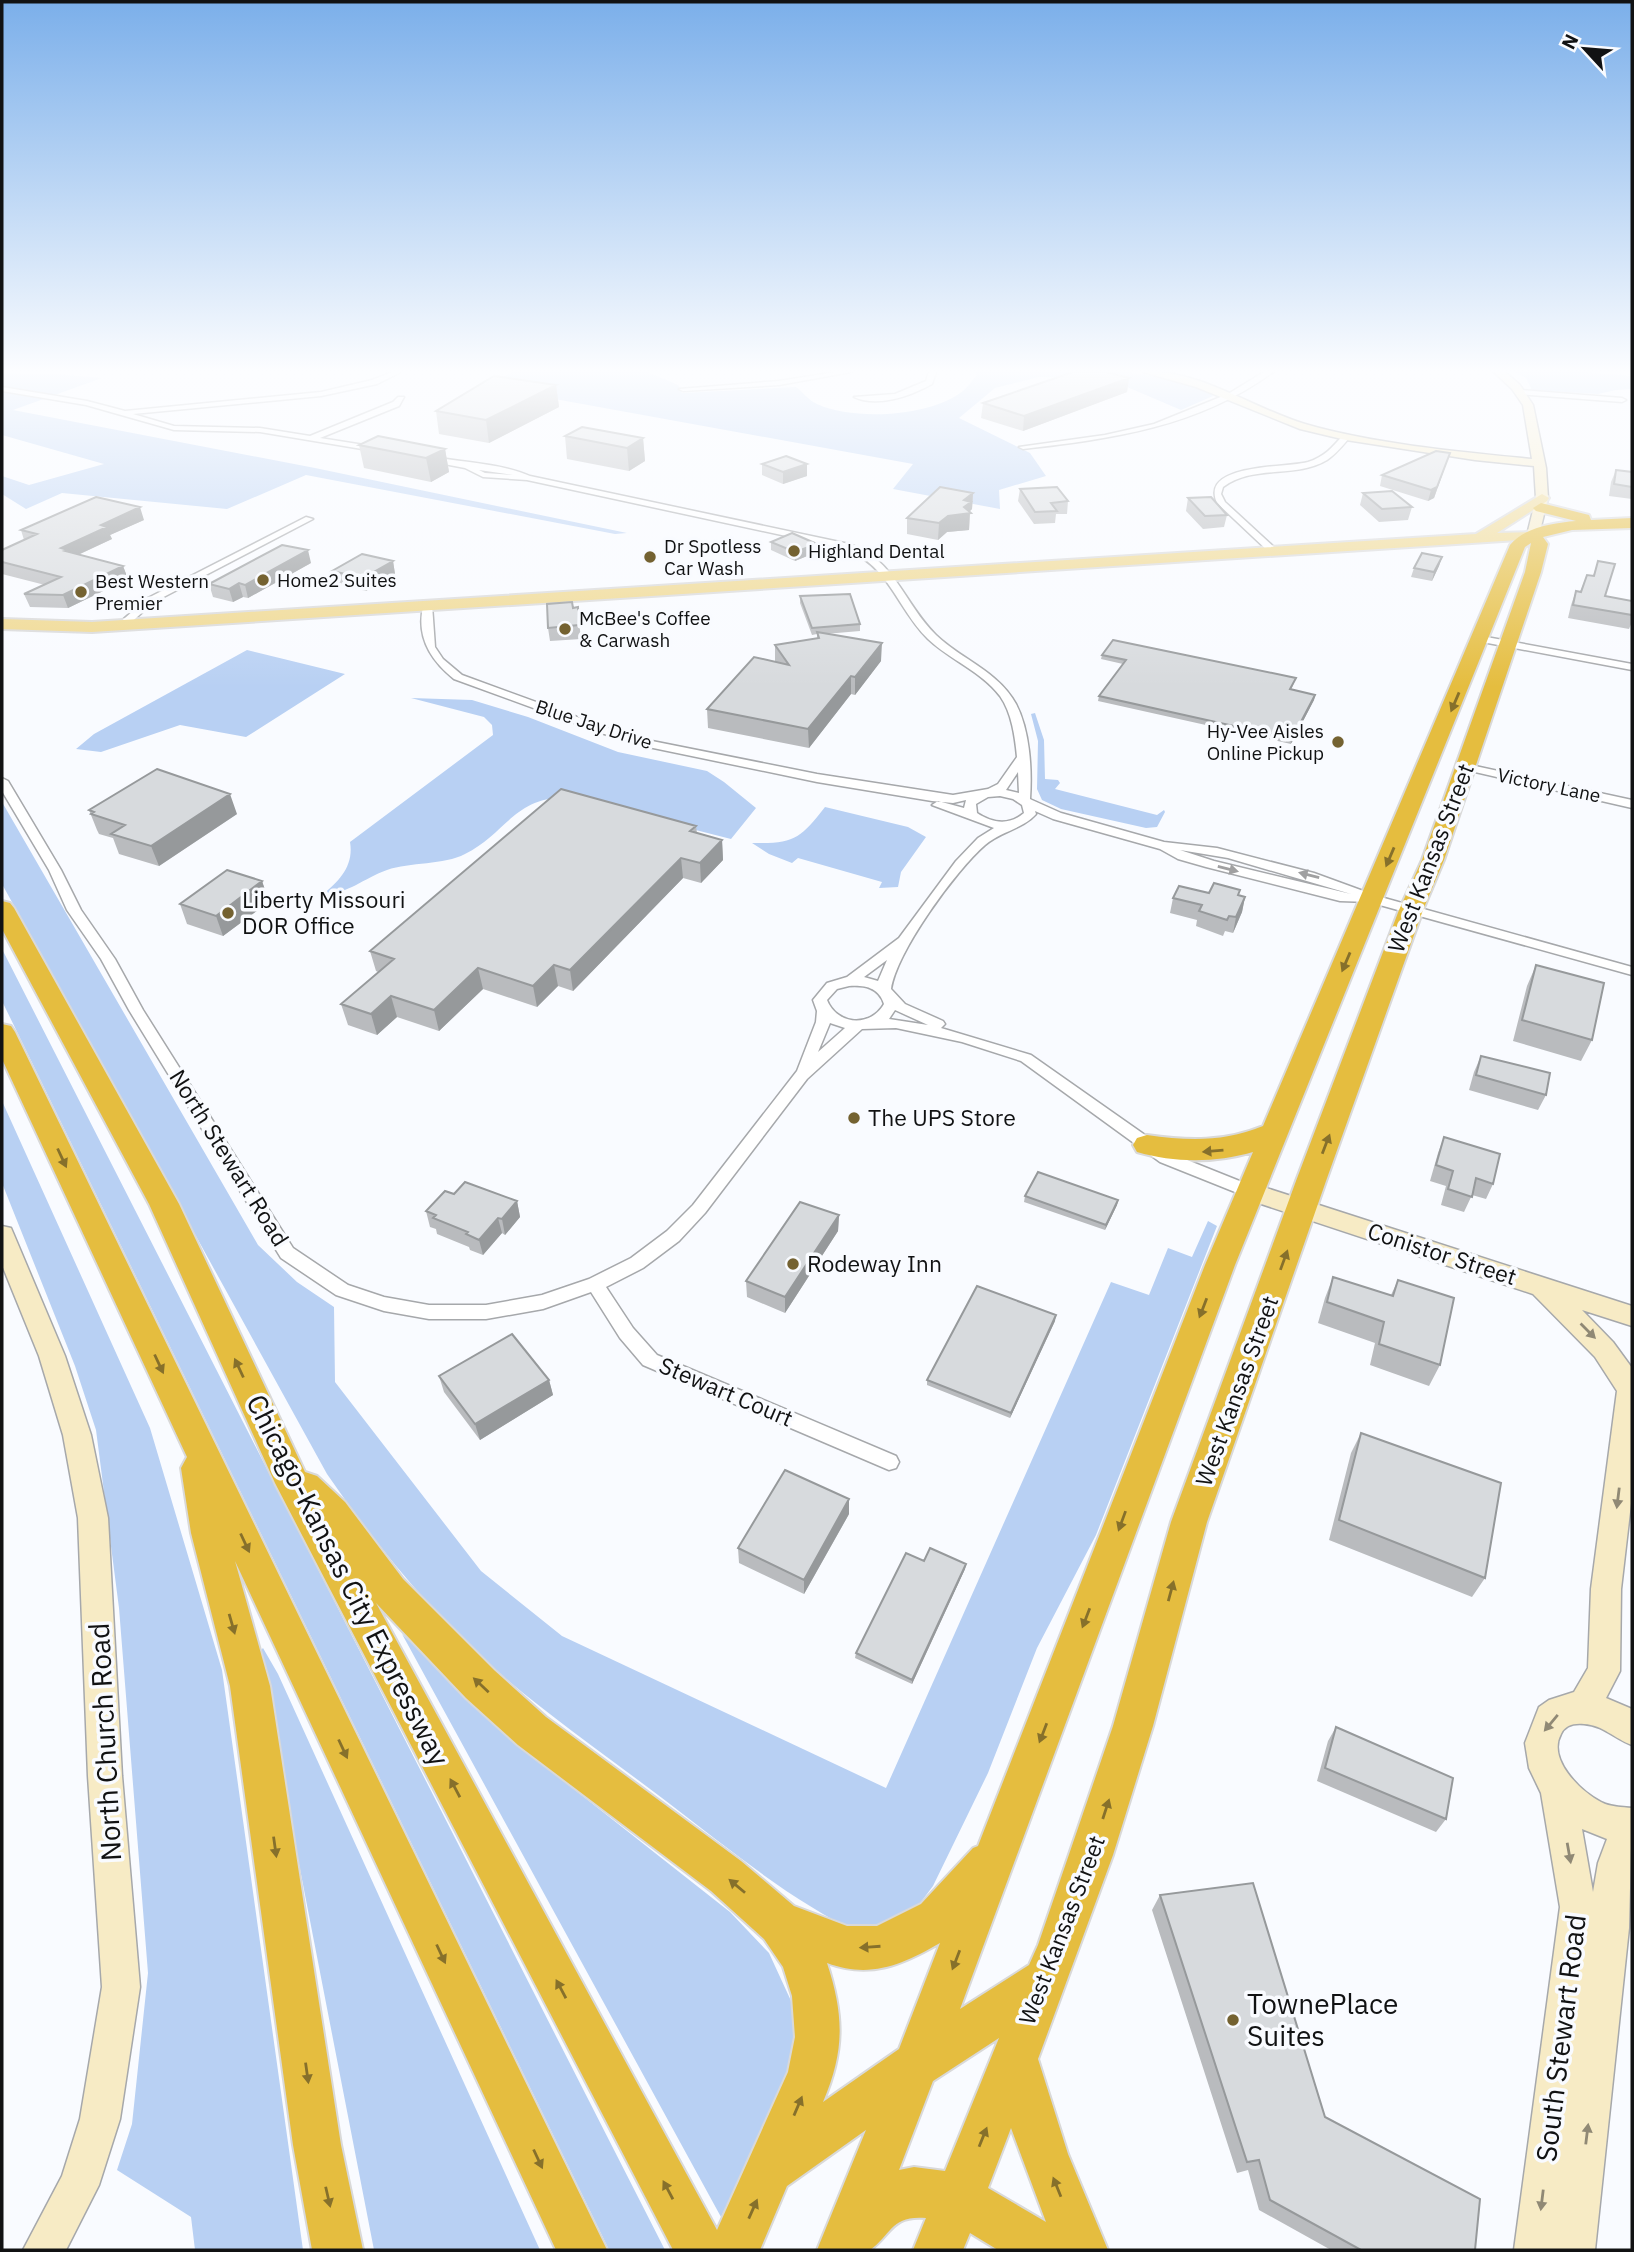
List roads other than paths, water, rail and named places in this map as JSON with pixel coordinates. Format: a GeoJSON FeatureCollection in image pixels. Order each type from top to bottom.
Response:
{"type":"FeatureCollection","features":[{"type":"Feature","properties":{"kind":"highway"},"geometry":{"type":"LineString","coordinates":[[1541,503],[1581,517],[1632,521]]}},
{"type":"Feature","properties":{"kind":"highway"},"geometry":{"type":"LineString","coordinates":[[1533,535],[1559,528],[1632,521]]}},
{"type":"Feature","properties":{"kind":"highway"},"geometry":{"type":"LineString","coordinates":[[1533,535],[1556,538],[1632,533]]}},
{"type":"Feature","properties":{"kind":"highway","name":"West Kansas Street"},"geometry":{"type":"LineString","coordinates":[[842,2248],[999,1850],[1158,1422],[1481,639],[1502,555],[1533,535],[1540,544],[1533,572],[1466,767],[1433,860],[1411,910],[1189,1522],[1133,1726],[1092,1855],[938,2250]]}},
{"type":"Feature","properties":{"kind":"highway"},"geometry":{"type":"LineString","coordinates":[[1571,541],[1588,536]]}},
{"type":"Feature","properties":{"kind":"highway"},"geometry":{"type":"LineString","coordinates":[[1533,572],[1555,554]]}},
{"type":"Feature","properties":{"kind":"highway","name":"Chicago-Kansas City Expressway"},"geometry":{"type":"LineString","coordinates":[[2,908],[164,1205],[288,1472],[700,2250]]}},
{"type":"Feature","properties":{"kind":"highway"},"geometry":{"type":"LineString","coordinates":[[2,1032],[582,2250]]}},
{"type":"Feature","properties":{"kind":"highway"},"geometry":{"type":"LineString","coordinates":[[1147,1145],[1186,1152],[1215,1152],[1247,1145],[1276,1132]]}},
{"type":"Feature","properties":{"kind":"highway"},"geometry":{"type":"LineString","coordinates":[[194,1438],[209,1532],[250,1686],[317,2145],[337,2250]]}},
{"type":"Feature","properties":{"kind":"highway"},"geometry":{"type":"LineString","coordinates":[[288,1472],[332,1513],[390,1591],[480,1684],[532,1731],[726,1877],[780,1923],[802,1956],[816,1996],[818,2037],[811,2074],[734,2250]]}},
{"type":"Feature","properties":{"kind":"highway"},"geometry":{"type":"LineString","coordinates":[[780,1923],[847,1948],[877,1948],[907,1937],[937,1920],[999,1850]]}},
{"type":"Feature","properties":{"kind":"highway"},"geometry":{"type":"LineString","coordinates":[[771,2168],[916,2065],[1044,1982]]}},
{"type":"Feature","properties":{"kind":"highway"},"geometry":{"type":"LineString","coordinates":[[1014,2058],[1044,2156],[1083,2250]]}},
{"type":"Feature","properties":{"kind":"highway"},"geometry":{"type":"LineString","coordinates":[[842,2248],[872,2209],[896,2195],[921,2191],[957,2200],[1003,2224],[1042,2250]]}},
{"type":"Feature","properties":{"kind":"main road","name":"West Kansas Street"},"geometry":{"type":"LineString","coordinates":[[1533,535],[1541,503],[1540,477]]}},
{"type":"Feature","properties":{"kind":"main road"},"geometry":{"type":"LineString","coordinates":[[1477,539],[1541,503]]}},
{"type":"Feature","properties":{"kind":"main road"},"geometry":{"type":"LineString","coordinates":[[2,624],[80,627],[1533,535]]}},
{"type":"Feature","properties":{"kind":"main road"},"geometry":{"type":"LineString","coordinates":[[1405,543],[1502,555]]}},
{"type":"Feature","properties":{"kind":"main road"},"geometry":{"type":"LineString","coordinates":[[2,617],[123,624]]}},
{"type":"Feature","properties":{"kind":"main road","name":"Conistor Street"},"geometry":{"type":"LineString","coordinates":[[1251,1192],[1632,1316]]}},
{"type":"Feature","properties":{"kind":"main road","name":"North Church Road"},"geometry":{"type":"LineString","coordinates":[[2,1235],[52,1356],[78,1435],[93,1518],[106,1776],[121,1987],[100,2119],[79,2185],[44,2250]]}},
{"type":"Feature","properties":{"kind":"main road"},"geometry":{"type":"LineString","coordinates":[[1537,1286],[1605,1348],[1632,1386],[1606,1589],[1604,1671],[1583,1707]]}},
{"type":"Feature","properties":{"kind":"main road"},"geometry":{"type":"LineString","coordinates":[[1632,1729],[1603,1711],[1583,1707],[1565,1709],[1551,1718],[1543,1731],[1541,1748],[1546,1767],[1556,1786],[1573,1803],[1592,1816],[1612,1824],[1632,1825]]}},
{"type":"Feature","properties":{"kind":"main road","name":"South Stewart Road"},"geometry":{"type":"LineString","coordinates":[[1535,2250],[1578,1908],[1556,1786]]}},
{"type":"Feature","properties":{"kind":"main road","name":"South Stewart Road"},"geometry":{"type":"LineString","coordinates":[[1574,2250],[1611,1928],[1611,1882],[1618,1849],[1632,1825]]}},
{"type":"Feature","properties":{"kind":"street"},"geometry":{"type":"LineString","coordinates":[[514,477],[849,547],[873,557],[891,576],[932,638],[993,682],[1011,704],[1021,733],[1021,760],[1030,814],[982,841],[960,864],[904,940],[887,972],[889,1010],[878,1021],[863,1024]]}},
{"type":"Feature","properties":{"kind":"street"},"geometry":{"type":"LineString","coordinates":[[1236,477],[1219,486],[1217,494],[1221,503],[1272,550]]}},
{"type":"Feature","properties":{"kind":"street"},"geometry":{"type":"LineString","coordinates":[[123,624],[151,600],[309,519]]}},
{"type":"Feature","properties":{"kind":"street","name":"Blue Jay Drive"},"geometry":{"type":"LineString","coordinates":[[427,606],[428,646],[432,654],[458,677],[629,740],[817,778],[932,797],[953,799],[987,793],[1009,793],[1057,816],[1096,828]]}},
{"type":"Feature","properties":{"kind":"street"},"geometry":{"type":"LineString","coordinates":[[1481,639],[1632,667]]}},
{"type":"Feature","properties":{"kind":"street"},"geometry":{"type":"LineString","coordinates":[[960,864],[974,816],[970,803],[1002,787],[1021,760]]}},
{"type":"Feature","properties":{"kind":"street","name":"Victory Lane"},"geometry":{"type":"LineString","coordinates":[[1466,767],[1632,804]]}},
{"type":"Feature","properties":{"kind":"street","name":"Blue Jay Drive"},"geometry":{"type":"LineString","coordinates":[[817,778],[854,791],[921,802],[974,816],[991,824],[1050,822],[1096,828]]}},
{"type":"Feature","properties":{"kind":"street","name":"North Stewart Road"},"geometry":{"type":"LineString","coordinates":[[2,781],[55,870],[74,910],[108,959],[136,1010],[287,1253],[341,1290],[384,1304],[429,1311],[486,1312],[543,1302],[595,1284],[637,1263],[673,1236],[699,1209],[802,1075],[863,1024]]}},
{"type":"Feature","properties":{"kind":"street"},"geometry":{"type":"LineString","coordinates":[[1096,828],[1164,846],[1182,856],[1210,864],[1340,897],[1372,899],[1632,971]]}},
{"type":"Feature","properties":{"kind":"street"},"geometry":{"type":"LineString","coordinates":[[852,980],[904,940]]}},
{"type":"Feature","properties":{"kind":"street"},"geometry":{"type":"LineString","coordinates":[[965,1038],[900,1007],[870,982],[840,982],[824,993],[820,1000],[824,1012],[838,1022],[896,1023],[965,1038],[1026,1058],[1147,1145],[1188,1168],[1251,1192]]}},
{"type":"Feature","properties":{"kind":"street","name":"North Stewart Road"},"geometry":{"type":"LineString","coordinates":[[802,1075],[823,1022],[824,1012]]}},
{"type":"Feature","properties":{"kind":"street","name":"Stewart Court"},"geometry":{"type":"LineString","coordinates":[[595,1284],[615,1320],[633,1344],[650,1360],[889,1462]]}},
{"type":"Feature","properties":{"kind":"place","name":"Highland Dental"},"geometry":{"type":"Point","coordinates":[794,551]}},
{"type":"Feature","properties":{"kind":"place","name":"Dr Spotless Car Wash"},"geometry":{"type":"Point","coordinates":[650,557]}},
{"type":"Feature","properties":{"kind":"place","name":"Home2 Suites"},"geometry":{"type":"Point","coordinates":[263,580]}},
{"type":"Feature","properties":{"kind":"place","name":"Best Western Premier"},"geometry":{"type":"Point","coordinates":[81,592]}},
{"type":"Feature","properties":{"kind":"place","name":"McBee's Coffee & Carwash"},"geometry":{"type":"Point","coordinates":[565,629]}},
{"type":"Feature","properties":{"kind":"place","name":"Hy-Vee Aisles Online Pickup"},"geometry":{"type":"Point","coordinates":[1338,742]}},
{"type":"Feature","properties":{"kind":"place","name":"Liberty Missouri DOR Office"},"geometry":{"type":"Point","coordinates":[228,913]}},
{"type":"Feature","properties":{"kind":"place","name":"The UPS Store"},"geometry":{"type":"Point","coordinates":[854,1118]}},
{"type":"Feature","properties":{"kind":"place","name":"Rodeway Inn"},"geometry":{"type":"Point","coordinates":[793,1264]}},
{"type":"Feature","properties":{"kind":"place","name":"TownePlace Suites"},"geometry":{"type":"Point","coordinates":[1233,2020]}}]}
